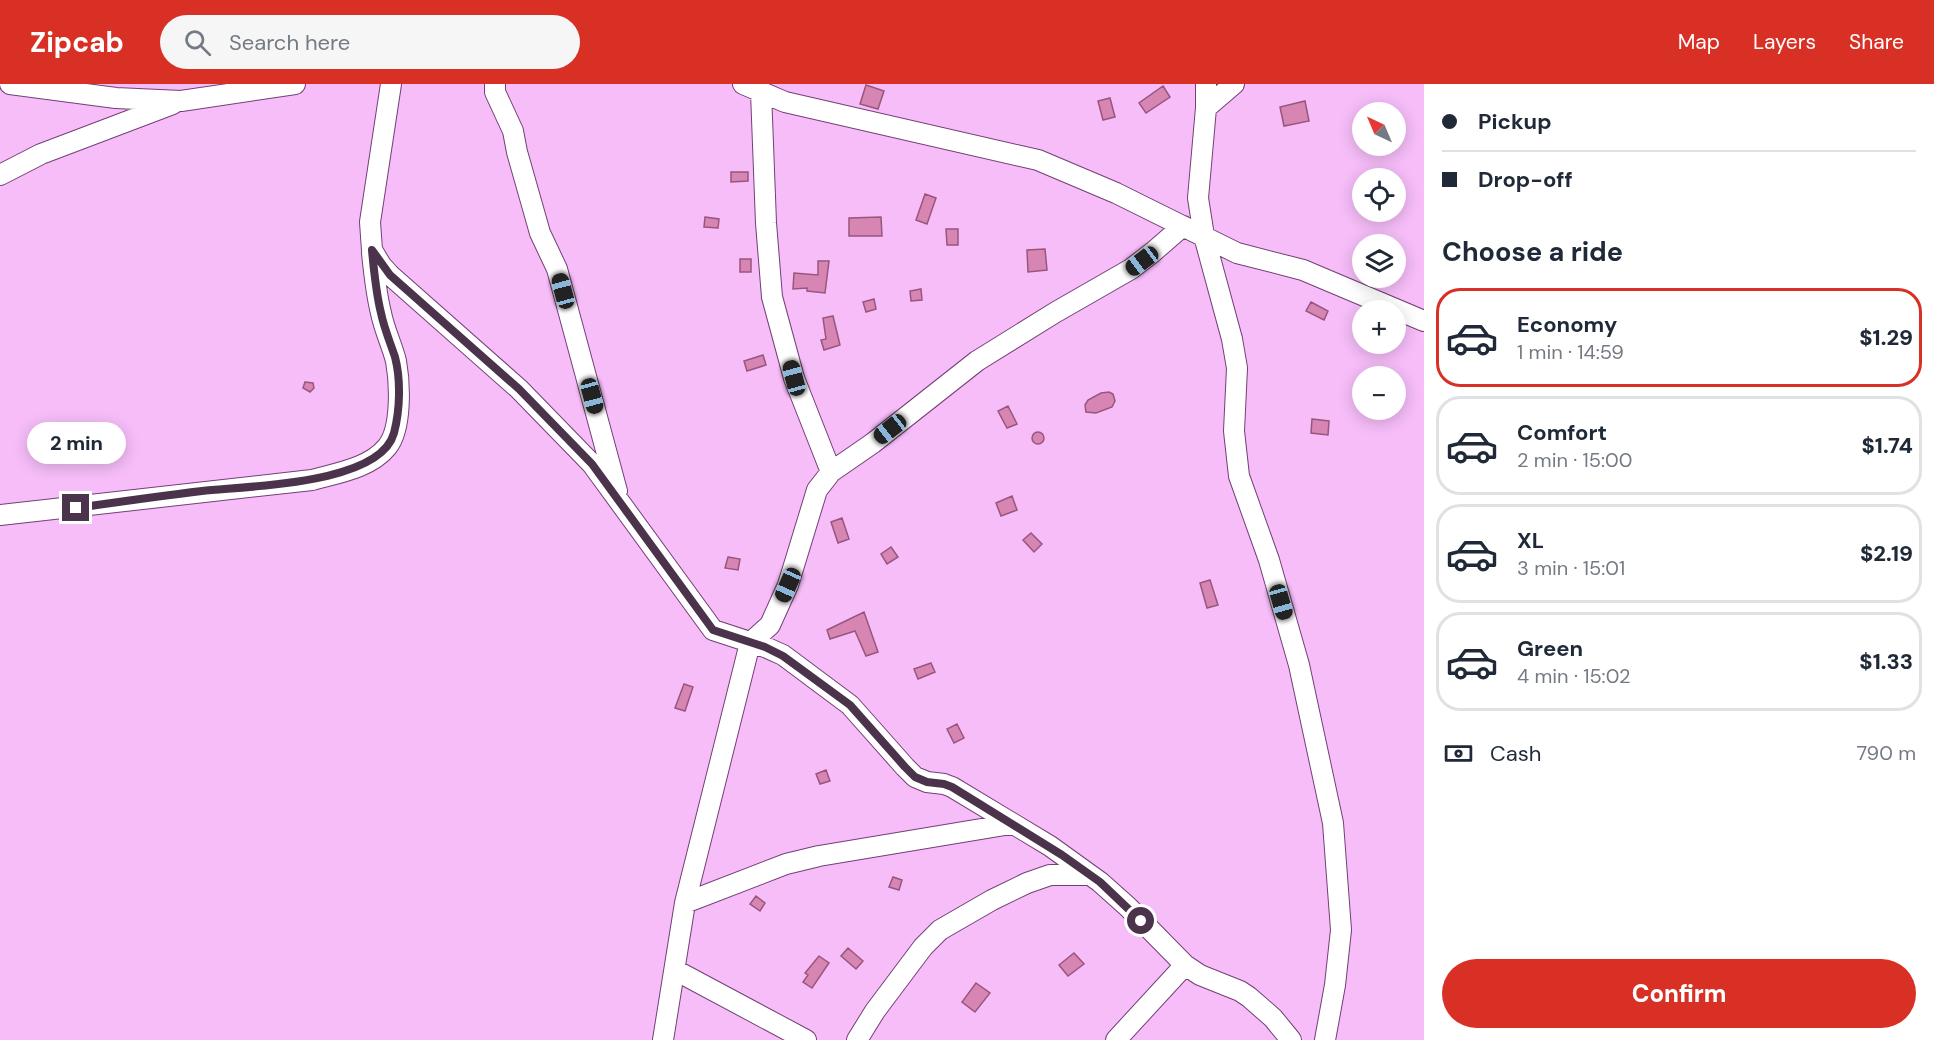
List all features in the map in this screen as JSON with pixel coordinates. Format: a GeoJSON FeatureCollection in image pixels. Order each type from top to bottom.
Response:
{"type":"FeatureCollection","features":[{"type":"Feature","properties":{"kind":"street"},"geometry":{"type":"LineString","coordinates":[[10,84],[116,98],[181,101],[295,84]]}},
{"type":"Feature","properties":{"kind":"street"},"geometry":{"type":"LineString","coordinates":[[0,515],[312,480],[353,468],[387,448],[393,435],[399,402],[398,387],[395,358],[379,303],[370,222],[392,84]]}},
{"type":"Feature","properties":{"kind":"street"},"geometry":{"type":"LineString","coordinates":[[495,84],[495,92],[513,131],[540,233],[557,269],[620,502]]}},
{"type":"Feature","properties":{"kind":"street"},"geometry":{"type":"LineString","coordinates":[[1206,84],[1198,198],[1204,236],[1232,339],[1237,368],[1234,430],[1239,476],[1269,560],[1299,665],[1333,823],[1341,930],[1335,985],[1325,1040]]}},
{"type":"Feature","properties":{"kind":"street"},"geometry":{"type":"LineString","coordinates":[[1206,108],[1234,84]]}},
{"type":"Feature","properties":{"kind":"street"},"geometry":{"type":"LineString","coordinates":[[831,472],[794,378],[772,297],[752,88],[784,102],[1038,160],[1116,193],[1237,253],[1303,270],[1424,321]]}},
{"type":"Feature","properties":{"kind":"street"},"geometry":{"type":"LineString","coordinates":[[0,175],[41,154],[181,101]]}},
{"type":"Feature","properties":{"kind":"street"},"geometry":{"type":"LineString","coordinates":[[663,1040],[685,903],[750,643],[770,625],[788,585],[817,490],[831,472],[873,443],[977,361],[1131,269],[1182,226]]}},
{"type":"Feature","properties":{"kind":"street"},"geometry":{"type":"LineString","coordinates":[[372,250],[390,275],[519,389],[592,464],[713,630],[765,647],[783,656],[850,705],[915,777],[952,787],[1050,846],[1128,907],[1185,965],[1200,975],[1249,997],[1273,1018],[1291,1040]]}},
{"type":"Feature","properties":{"kind":"street"},"geometry":{"type":"LineString","coordinates":[[685,903],[786,864],[819,856],[1011,824]]}},
{"type":"Feature","properties":{"kind":"street"},"geometry":{"type":"LineString","coordinates":[[857,1040],[875,1011],[923,947],[940,930],[1027,883],[1050,875],[1090,875]]}},
{"type":"Feature","properties":{"kind":"street"},"geometry":{"type":"LineString","coordinates":[[1116,1040],[1185,965]]}},
{"type":"Feature","properties":{"kind":"street"},"geometry":{"type":"LineString","coordinates":[[675,970],[806,1040]]}},
{"type":"Feature","properties":{"kind":"building"},"geometry":{"type":"Polygon","coordinates":[[[866,85],[884,91],[878,109],[860,104],[866,85]]]}},
{"type":"Feature","properties":{"kind":"building"},"geometry":{"type":"Polygon","coordinates":[[[1163,86],[1170,97],[1146,113],[1139,103],[1163,86]]]}},
{"type":"Feature","properties":{"kind":"building"},"geometry":{"type":"Polygon","coordinates":[[[1110,98],[1115,117],[1103,120],[1098,101],[1110,98]]]}},
{"type":"Feature","properties":{"kind":"building"},"geometry":{"type":"Polygon","coordinates":[[[1305,101],[1309,121],[1284,126],[1280,107],[1305,101]]]}},
{"type":"Feature","properties":{"kind":"building"},"geometry":{"type":"Polygon","coordinates":[[[731,172],[748,172],[748,181],[731,182],[731,172]]]}},
{"type":"Feature","properties":{"kind":"building"},"geometry":{"type":"Polygon","coordinates":[[[925,194],[936,198],[927,224],[916,220],[925,194]]]}},
{"type":"Feature","properties":{"kind":"building"},"geometry":{"type":"Polygon","coordinates":[[[705,217],[719,219],[718,228],[704,227],[705,217]]]}},
{"type":"Feature","properties":{"kind":"building"},"geometry":{"type":"Polygon","coordinates":[[[881,217],[882,236],[849,236],[849,218],[881,217]]]}},
{"type":"Feature","properties":{"kind":"building"},"geometry":{"type":"Polygon","coordinates":[[[946,229],[958,229],[958,245],[947,245],[946,229]]]}},
{"type":"Feature","properties":{"kind":"building"},"geometry":{"type":"Polygon","coordinates":[[[1045,249],[1047,270],[1028,272],[1027,250],[1045,249]]]}},
{"type":"Feature","properties":{"kind":"building"},"geometry":{"type":"Polygon","coordinates":[[[740,259],[751,259],[751,272],[740,272],[740,259]]]}},
{"type":"Feature","properties":{"kind":"building"},"geometry":{"type":"Polygon","coordinates":[[[818,261],[829,261],[825,293],[807,291],[807,288],[793,289],[794,273],[818,275],[818,261]]]}},
{"type":"Feature","properties":{"kind":"building"},"geometry":{"type":"Polygon","coordinates":[[[921,289],[922,300],[911,301],[910,291],[921,289]]]}},
{"type":"Feature","properties":{"kind":"building"},"geometry":{"type":"Polygon","coordinates":[[[874,299],[876,309],[866,312],[863,302],[874,299]]]}},
{"type":"Feature","properties":{"kind":"building"},"geometry":{"type":"Polygon","coordinates":[[[1311,302],[1328,311],[1324,320],[1306,311],[1311,302]]]}},
{"type":"Feature","properties":{"kind":"building"},"geometry":{"type":"Polygon","coordinates":[[[833,316],[840,345],[824,350],[821,340],[826,339],[823,318],[833,316]]]}},
{"type":"Feature","properties":{"kind":"building"},"geometry":{"type":"Polygon","coordinates":[[[763,355],[766,365],[747,371],[744,361],[763,355]]]}},
{"type":"Feature","properties":{"kind":"building"},"geometry":{"type":"Polygon","coordinates":[[[305,382],[313,383],[314,388],[310,392],[303,388],[305,382]]]}},
{"type":"Feature","properties":{"kind":"building"},"geometry":{"type":"Polygon","coordinates":[[[1101,393],[1113,394],[1115,401],[1112,407],[1096,413],[1086,412],[1085,405],[1088,400],[1101,393]]]}},
{"type":"Feature","properties":{"kind":"building"},"geometry":{"type":"Polygon","coordinates":[[[1008,406],[1017,424],[1007,428],[998,411],[1008,406]]]}},
{"type":"Feature","properties":{"kind":"building"},"geometry":{"type":"Polygon","coordinates":[[[1312,419],[1329,421],[1328,435],[1311,433],[1312,419]]]}},
{"type":"Feature","properties":{"kind":"building"},"geometry":{"type":"Polygon","coordinates":[[[1040,432],[1044,438],[1040,444],[1036,444],[1032,436],[1040,432]]]}},
{"type":"Feature","properties":{"kind":"building"},"geometry":{"type":"Polygon","coordinates":[[[1012,496],[1017,510],[1001,516],[996,503],[1012,496]]]}},
{"type":"Feature","properties":{"kind":"building"},"geometry":{"type":"Polygon","coordinates":[[[842,518],[849,539],[838,543],[831,522],[842,518]]]}},
{"type":"Feature","properties":{"kind":"building"},"geometry":{"type":"Polygon","coordinates":[[[1031,533],[1042,544],[1034,552],[1023,540],[1031,533]]]}},
{"type":"Feature","properties":{"kind":"building"},"geometry":{"type":"Polygon","coordinates":[[[891,547],[898,557],[887,564],[881,554],[891,547]]]}},
{"type":"Feature","properties":{"kind":"building"},"geometry":{"type":"Polygon","coordinates":[[[728,557],[740,559],[738,570],[725,568],[728,557]]]}},
{"type":"Feature","properties":{"kind":"building"},"geometry":{"type":"Polygon","coordinates":[[[1210,580],[1218,605],[1207,608],[1200,583],[1210,580]]]}},
{"type":"Feature","properties":{"kind":"building"},"geometry":{"type":"Polygon","coordinates":[[[864,612],[878,652],[866,656],[855,631],[830,639],[827,630],[864,612]]]}},
{"type":"Feature","properties":{"kind":"building"},"geometry":{"type":"Polygon","coordinates":[[[931,663],[935,672],[918,679],[914,669],[931,663]]]}},
{"type":"Feature","properties":{"kind":"building"},"geometry":{"type":"Polygon","coordinates":[[[684,684],[693,687],[685,711],[675,708],[684,684]]]}},
{"type":"Feature","properties":{"kind":"building"},"geometry":{"type":"Polygon","coordinates":[[[957,724],[964,738],[954,743],[947,729],[957,724]]]}},
{"type":"Feature","properties":{"kind":"building"},"geometry":{"type":"Polygon","coordinates":[[[826,770],[830,781],[820,784],[816,774],[826,770]]]}},
{"type":"Feature","properties":{"kind":"building"},"geometry":{"type":"Polygon","coordinates":[[[893,877],[902,880],[899,890],[889,887],[893,877]]]}},
{"type":"Feature","properties":{"kind":"building"},"geometry":{"type":"Polygon","coordinates":[[[756,896],[765,903],[760,911],[750,904],[756,896]]]}},
{"type":"Feature","properties":{"kind":"building"},"geometry":{"type":"Polygon","coordinates":[[[848,948],[863,961],[856,969],[841,956],[848,948]]]}},
{"type":"Feature","properties":{"kind":"building"},"geometry":{"type":"Polygon","coordinates":[[[1074,953],[1084,964],[1068,976],[1059,965],[1074,953]]]}},
{"type":"Feature","properties":{"kind":"building"},"geometry":{"type":"Polygon","coordinates":[[[819,956],[829,963],[812,988],[803,982],[808,975],[805,973],[819,956]]]}},
{"type":"Feature","properties":{"kind":"building"},"geometry":{"type":"Polygon","coordinates":[[[976,983],[990,993],[975,1012],[962,1002],[976,983]]]}},
{"type":"Feature","properties":{"kind":"route"},"geometry":{"type":"LineString","coordinates":[[76,508],[206,490],[312,480],[353,468],[367,462],[387,448],[393,435],[399,402],[398,373],[381,316],[372,250],[390,275],[519,389],[592,464],[713,630],[775,651],[795,663],[850,705],[915,777],[952,787],[1050,846],[1100,882],[1141,921]]}}]}
